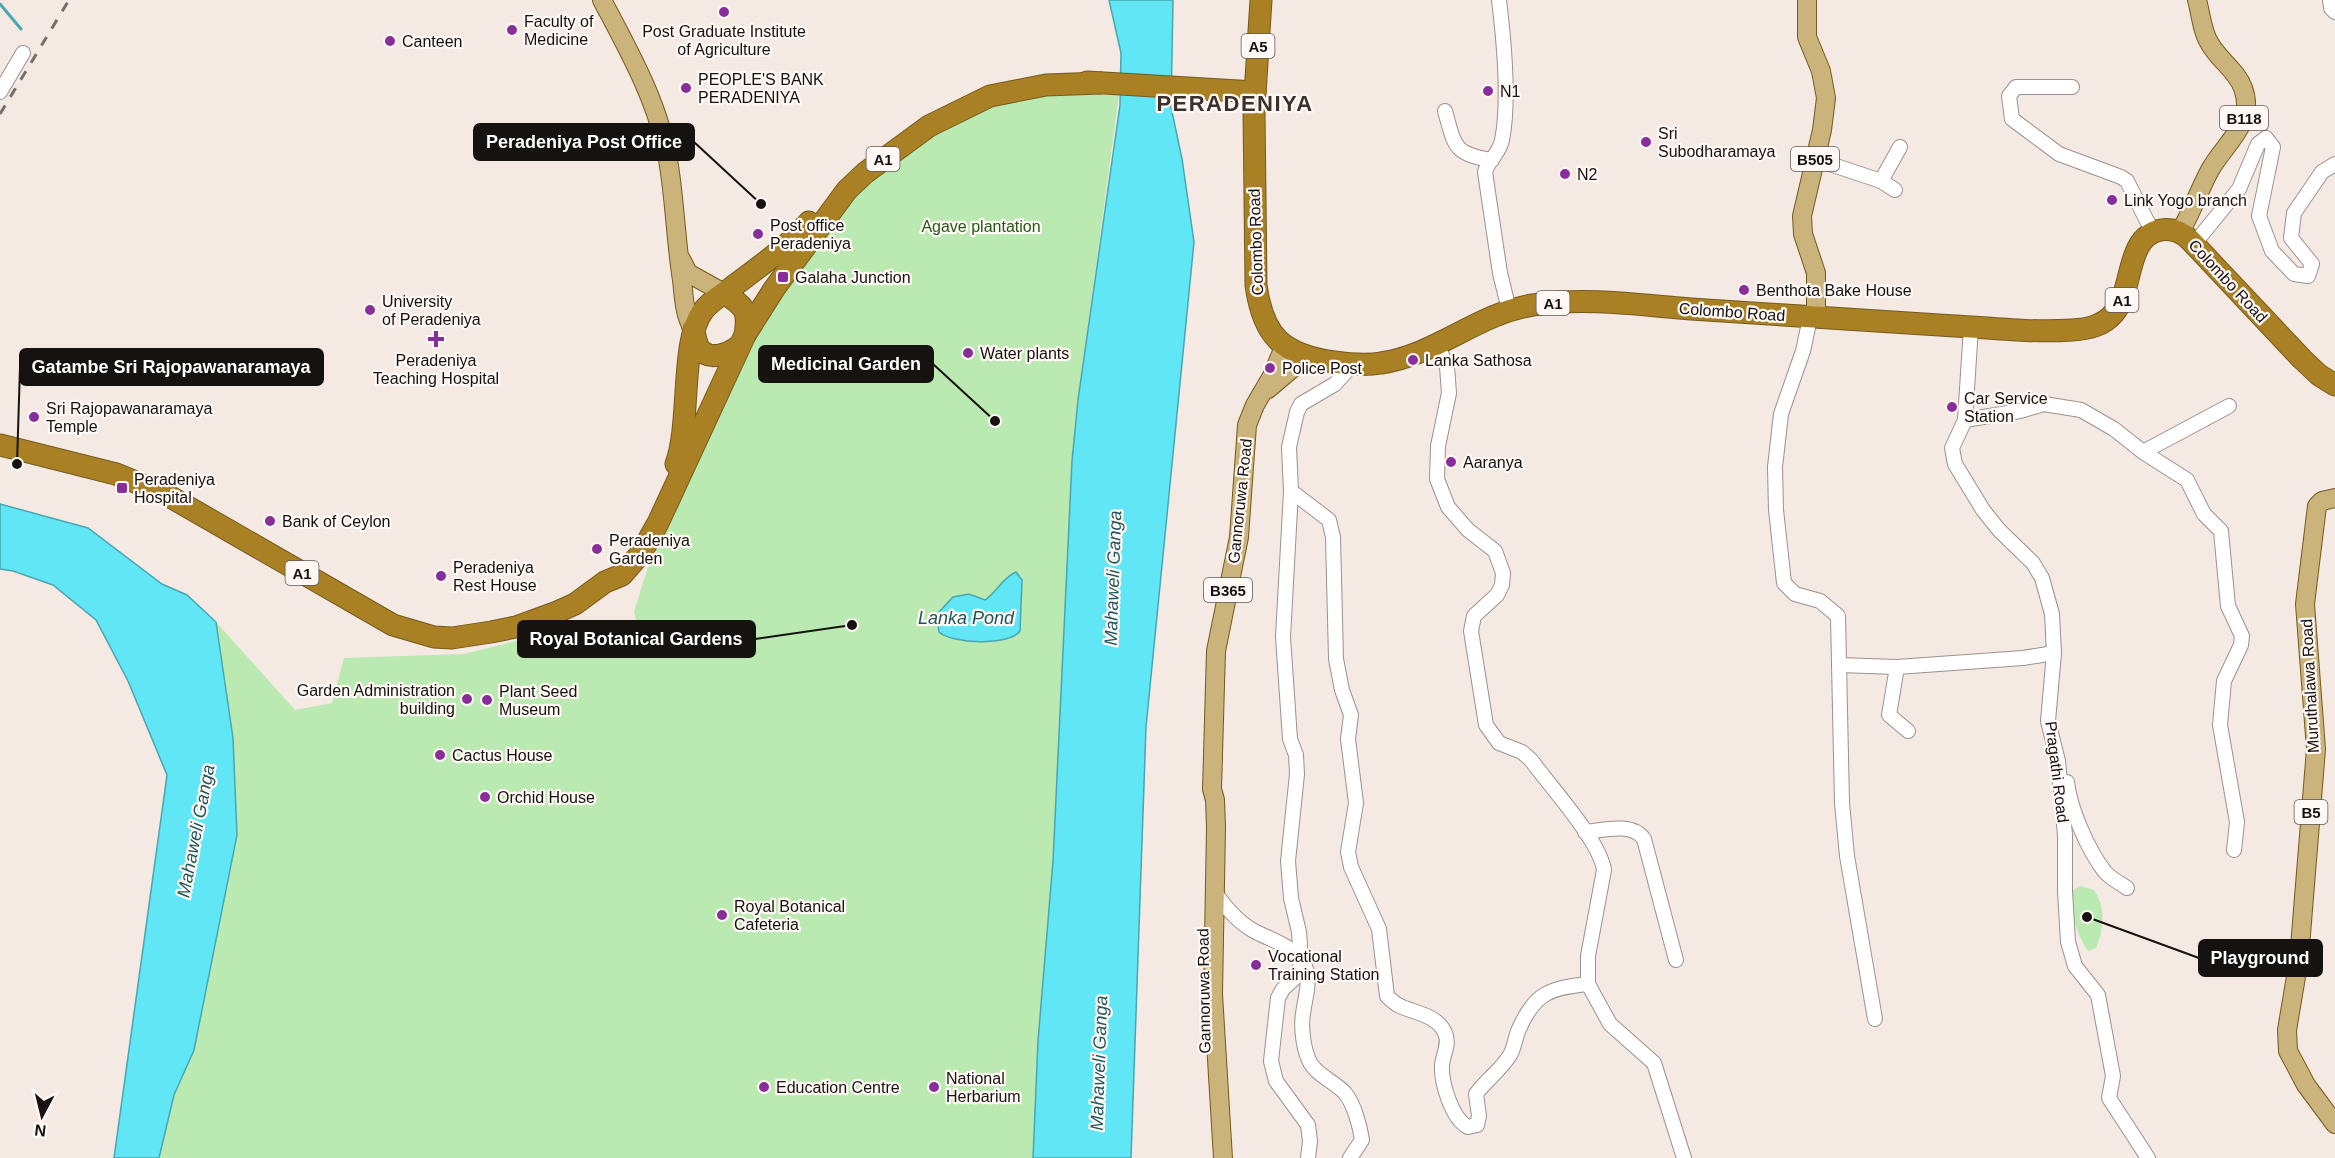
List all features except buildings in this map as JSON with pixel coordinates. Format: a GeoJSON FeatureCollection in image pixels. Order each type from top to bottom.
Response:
{"type":"FeatureCollection","features":[{"type":"Feature","properties":{"kind":"highway","name":"A5"},"geometry":{"type":"LineString","coordinates":[[1255,92],[1261,0]]}},
{"type":"Feature","properties":{"kind":"highway","name":"A1"},"geometry":{"type":"LineString","coordinates":[[605,582],[660,499],[678,457],[684,426],[693,329],[702,311],[789,243],[828,197],[877,150],[944,107],[989,87],[1044,78],[1255,92]]}},
{"type":"Feature","properties":{"kind":"highway","name":"A1"},"geometry":{"type":"LineString","coordinates":[[0,445],[116,474],[167,495],[393,625],[424,634],[452,638],[516,627],[575,604],[605,582],[622,575],[641,553],[687,462],[742,340],[774,289],[832,208],[865,172],[894,150],[950,115],[990,96],[1046,85],[1101,83]]}},
{"type":"Feature","properties":{"kind":"highway","name":"Colombo Road"},"geometry":{"type":"LineString","coordinates":[[1255,92],[1253,186],[1256,285],[1259,303],[1264,321],[1273,334],[1284,346],[1307,356],[1353,364],[1392,361],[1437,344],[1509,310],[1536,304],[1576,302],[1971,327],[2068,330],[2099,325],[2110,317],[2119,305],[2139,246],[2147,236],[2169,229],[2187,238],[2294,351],[2319,375],[2335,385]]}},
{"type":"Feature","properties":{"kind":"highway"},"geometry":{"type":"LineString","coordinates":[[693,329],[699,348],[706,353],[718,356],[742,340],[748,317],[743,307],[724,293]]}},
{"type":"Feature","properties":{"kind":"main road"},"geometry":{"type":"LineString","coordinates":[[602,0],[629,51],[655,111],[669,164],[687,319],[693,329]]}},
{"type":"Feature","properties":{"kind":"main road","name":"B505"},"geometry":{"type":"LineString","coordinates":[[1807,0],[1806,29],[1821,71],[1826,98],[1824,121],[1804,202],[1802,224],[1816,273],[1813,318]]}},
{"type":"Feature","properties":{"kind":"main road","name":"B118"},"geometry":{"type":"LineString","coordinates":[[2187,238],[2195,206],[2210,170],[2240,130],[2246,111],[2243,87],[2238,77],[2209,44],[2197,0]]}},
{"type":"Feature","properties":{"kind":"main road"},"geometry":{"type":"LineString","coordinates":[[678,252],[688,273],[724,293]]}},
{"type":"Feature","properties":{"kind":"main road","name":"Gannoruwa Road"},"geometry":{"type":"LineString","coordinates":[[1212,1158],[1216,1130],[1213,974],[1216,827],[1212,789],[1216,651],[1239,537],[1247,425],[1284,346]]}},
{"type":"Feature","properties":{"kind":"main road","name":"Gannoruwa Road"},"geometry":{"type":"LineString","coordinates":[[1262,394],[1307,356]]}},
{"type":"Feature","properties":{"kind":"main road","name":"Muruthalawa Road"},"geometry":{"type":"LineString","coordinates":[[2335,498],[2322,501],[2317,506],[2305,604],[2316,749],[2299,959],[2287,1030],[2288,1051],[2306,1084],[2335,1124]]}},
{"type":"Feature","properties":{"kind":"main road","name":"Gannoruwa Road"},"geometry":{"type":"LineString","coordinates":[[1212,789],[1207,816],[1202,978],[1204,1047],[1216,1130],[1223,1158]]}},
{"type":"Feature","properties":{"kind":"street"},"geometry":{"type":"LineString","coordinates":[[1499,0],[1505,109],[1502,141],[1498,154],[1486,166],[1485,172],[1500,273],[1509,310]]}},
{"type":"Feature","properties":{"kind":"street"},"geometry":{"type":"LineString","coordinates":[[2330,0],[2331,8],[2335,12]]}},
{"type":"Feature","properties":{"kind":"street"},"geometry":{"type":"LineString","coordinates":[[0,92],[23,52]]}},
{"type":"Feature","properties":{"kind":"street"},"geometry":{"type":"LineString","coordinates":[[2072,87],[2016,87],[2009,96],[2012,119],[2059,154],[2127,181],[2153,233]]}},
{"type":"Feature","properties":{"kind":"street"},"geometry":{"type":"LineString","coordinates":[[1445,111],[1452,136],[1461,152],[1468,156],[1491,160]]}},
{"type":"Feature","properties":{"kind":"street"},"geometry":{"type":"LineString","coordinates":[[2187,238],[2239,189],[2258,144],[2266,138],[2272,147],[2259,216],[2272,251],[2294,274],[2308,276],[2312,264],[2291,238],[2294,213],[2322,172],[2335,164]]}},
{"type":"Feature","properties":{"kind":"street"},"geometry":{"type":"LineString","coordinates":[[1881,181],[1900,147]]}},
{"type":"Feature","properties":{"kind":"street"},"geometry":{"type":"LineString","coordinates":[[1815,159],[1881,181],[1895,190]]}},
{"type":"Feature","properties":{"kind":"street"},"geometry":{"type":"LineString","coordinates":[[1813,318],[1781,414],[1775,466],[1776,510],[1784,583],[1795,594],[1820,601],[1838,616],[1842,803],[1847,856],[1875,1019]]}},
{"type":"Feature","properties":{"kind":"street","name":"Pragathi Road"},"geometry":{"type":"LineString","coordinates":[[1971,327],[1965,420],[1952,447],[1955,464],[1998,530],[2033,563],[2042,578],[2052,614],[2054,653],[2048,721],[2058,761],[2065,835],[2064,891],[2068,942],[2075,966],[2098,995],[2113,1076],[2109,1098],[2148,1158]]}},
{"type":"Feature","properties":{"kind":"street"},"geometry":{"type":"LineString","coordinates":[[1437,344],[1447,367],[1449,393],[1438,446],[1437,479],[1448,507],[1468,530],[1495,552],[1503,573],[1502,585],[1497,595],[1474,616],[1471,632],[1486,725],[1499,743],[1522,752],[1531,760],[1586,832],[1603,861],[1604,870],[1588,956],[1588,984],[1610,1023],[1654,1063],[1684,1158]]}},
{"type":"Feature","properties":{"kind":"street"},"geometry":{"type":"LineString","coordinates":[[1308,1158],[1310,1141],[1308,1125],[1275,1081],[1271,1061],[1278,998],[1283,988],[1298,975],[1301,959],[1299,932],[1291,898],[1288,861],[1297,774],[1296,755],[1290,739],[1283,637],[1291,491],[1289,447],[1301,404],[1335,384],[1353,364]]}},
{"type":"Feature","properties":{"kind":"street"},"geometry":{"type":"LineString","coordinates":[[1965,420],[2020,411],[2044,404],[2081,411],[2114,429],[2187,480],[2204,514],[2221,531],[2228,606],[2242,636],[2241,645],[2224,681],[2220,725],[2237,822],[2234,850]]}},
{"type":"Feature","properties":{"kind":"street"},"geometry":{"type":"LineString","coordinates":[[2144,452],[2229,406]]}},
{"type":"Feature","properties":{"kind":"street"},"geometry":{"type":"LineString","coordinates":[[1291,491],[1329,520],[1334,537],[1336,659],[1342,690],[1351,715],[1348,739],[1356,802],[1348,852],[1351,867],[1379,929],[1387,996],[1396,1004],[1427,1016],[1444,1031],[1447,1043],[1442,1062],[1442,1083],[1460,1123],[1468,1127],[1477,1125],[1479,1116],[1476,1094],[1512,1052],[1519,1029],[1532,1006],[1544,993],[1588,984]]}},
{"type":"Feature","properties":{"kind":"street"},"geometry":{"type":"LineString","coordinates":[[1839,665],[1897,667],[2023,658],[2054,653]]}},
{"type":"Feature","properties":{"kind":"street"},"geometry":{"type":"LineString","coordinates":[[1897,667],[1889,715],[1908,731]]}},
{"type":"Feature","properties":{"kind":"street"},"geometry":{"type":"LineString","coordinates":[[2049,713],[2066,770],[2068,792],[2085,838],[2106,873],[2127,888]]}},
{"type":"Feature","properties":{"kind":"street"},"geometry":{"type":"LineString","coordinates":[[1586,832],[1609,829],[1632,829],[1640,832],[1644,839],[1676,960]]}},
{"type":"Feature","properties":{"kind":"street"},"geometry":{"type":"LineString","coordinates":[[1214,891],[1239,920],[1255,931],[1278,941],[1301,959],[1307,970],[1308,988],[1302,1017],[1307,1056],[1315,1070],[1345,1094],[1352,1106],[1362,1140],[1350,1158]]}},
{"type":"Feature","properties":{"kind":"green space","name":"Agave plantation"},"geometry":{"type":"Polygon","coordinates":[[[1047,95],[1119,95],[1078,400],[1072,461],[1053,861],[1038,1041],[1033,1158],[159,1158],[174,1095],[194,1050],[237,835],[233,738],[216,622],[295,710],[332,703],[344,658],[464,654],[567,628],[596,645],[639,630],[634,612],[651,557],[760,323],[859,191],[928,137],[988,107],[1047,95]]]}},
{"type":"Feature","properties":{"kind":"green space"},"geometry":{"type":"Polygon","coordinates":[[[2080,886],[2094,890],[2102,911],[2099,941],[2096,948],[2088,951],[2075,924],[2069,893],[2080,886]]]}},
{"type":"Feature","properties":{"kind":"water","name":"Mahaweli Ganga"},"geometry":{"type":"Polygon","coordinates":[[[1109,0],[1173,0],[1171,107],[1182,159],[1194,242],[1146,727],[1131,1158],[1033,1158],[1038,1041],[1053,861],[1072,461],[1078,400],[1120,105],[1121,53],[1109,0]]]}},
{"type":"Feature","properties":{"kind":"water","name":"Mahaweli Ganga"},"geometry":{"type":"Polygon","coordinates":[[[0,504],[88,528],[162,584],[187,595],[216,622],[233,738],[237,835],[194,1050],[174,1095],[159,1158],[114,1158],[167,775],[128,681],[96,620],[53,585],[13,571],[0,569],[0,504]]]}},
{"type":"Feature","properties":{"kind":"water","name":"Lanka Pond"},"geometry":{"type":"Polygon","coordinates":[[[1016,572],[1022,580],[1020,631],[1014,636],[980,642],[956,639],[939,632],[937,617],[939,612],[953,597],[969,594],[985,600],[1007,577],[1016,572]]]}},
{"type":"Feature","properties":{"kind":"waterway"},"geometry":{"type":"LineString","coordinates":[[0,4],[21,29]]}},
{"type":"Feature","properties":{"kind":"railway"},"geometry":{"type":"LineString","coordinates":[[0,114],[69,0]]}},
{"type":"Feature","properties":{"kind":"place","name":"Post Graduate Institute of Agriculture"},"geometry":{"type":"Point","coordinates":[724,12]}},
{"type":"Feature","properties":{"kind":"place","name":"Faculty of Medicine"},"geometry":{"type":"Point","coordinates":[512,30]}},
{"type":"Feature","properties":{"kind":"place","name":"Canteen"},"geometry":{"type":"Point","coordinates":[390,41]}},
{"type":"Feature","properties":{"kind":"place","name":"PEOPLE'S BANK PERADENIYA"},"geometry":{"type":"Point","coordinates":[686,88]}},
{"type":"Feature","properties":{"kind":"place","name":"N1"},"geometry":{"type":"Point","coordinates":[1488,91]}},
{"type":"Feature","properties":{"kind":"place","name":"Sri Subodharamaya"},"geometry":{"type":"Point","coordinates":[1646,142]}},
{"type":"Feature","properties":{"kind":"place","name":"N2"},"geometry":{"type":"Point","coordinates":[1565,174]}},
{"type":"Feature","properties":{"kind":"place","name":"Link Yogo branch"},"geometry":{"type":"Point","coordinates":[2112,200]}},
{"type":"Feature","properties":{"kind":"place","name":"Peradeniya Post Office"},"geometry":{"type":"Point","coordinates":[761,204]}},
{"type":"Feature","properties":{"kind":"place","name":"Post office Peradeniya"},"geometry":{"type":"Point","coordinates":[758,234]}},
{"type":"Feature","properties":{"kind":"place","name":"Galaha Junction"},"geometry":{"type":"Point","coordinates":[783,277]}},
{"type":"Feature","properties":{"kind":"place","name":"Benthota Bake House"},"geometry":{"type":"Point","coordinates":[1744,290]}},
{"type":"Feature","properties":{"kind":"place","name":"University of Peradeniya"},"geometry":{"type":"Point","coordinates":[370,310]}},
{"type":"Feature","properties":{"kind":"place","name":"Peradeniya Teaching Hospital"},"geometry":{"type":"Point","coordinates":[436,339]}},
{"type":"Feature","properties":{"kind":"place","name":"Water plants"},"geometry":{"type":"Point","coordinates":[968,353]}},
{"type":"Feature","properties":{"kind":"place","name":"Lanka Sathosa"},"geometry":{"type":"Point","coordinates":[1413,360]}},
{"type":"Feature","properties":{"kind":"place","name":"Police Post"},"geometry":{"type":"Point","coordinates":[1270,368]}},
{"type":"Feature","properties":{"kind":"place","name":"Car Service Station"},"geometry":{"type":"Point","coordinates":[1952,407]}},
{"type":"Feature","properties":{"kind":"place","name":"Sri Rajopawanaramaya Temple"},"geometry":{"type":"Point","coordinates":[34,417]}},
{"type":"Feature","properties":{"kind":"place","name":"Medicinal Garden"},"geometry":{"type":"Point","coordinates":[995,421]}},
{"type":"Feature","properties":{"kind":"place","name":"Aaranya"},"geometry":{"type":"Point","coordinates":[1451,462]}},
{"type":"Feature","properties":{"kind":"place","name":"Gatambe Sri Rajopawanaramaya"},"geometry":{"type":"Point","coordinates":[17,464]}},
{"type":"Feature","properties":{"kind":"place","name":"Peradeniya Hospital"},"geometry":{"type":"Point","coordinates":[122,488]}},
{"type":"Feature","properties":{"kind":"place","name":"Bank of Ceylon"},"geometry":{"type":"Point","coordinates":[270,521]}},
{"type":"Feature","properties":{"kind":"place","name":"Peradeniya Garden"},"geometry":{"type":"Point","coordinates":[597,549]}},
{"type":"Feature","properties":{"kind":"place","name":"Peradeniya Rest House"},"geometry":{"type":"Point","coordinates":[441,576]}},
{"type":"Feature","properties":{"kind":"place","name":"Royal Botanical Gardens"},"geometry":{"type":"Point","coordinates":[852,625]}},
{"type":"Feature","properties":{"kind":"place","name":"Garden Administration building"},"geometry":{"type":"Point","coordinates":[467,699]}},
{"type":"Feature","properties":{"kind":"place","name":"Plant Seed Museum"},"geometry":{"type":"Point","coordinates":[487,700]}},
{"type":"Feature","properties":{"kind":"place","name":"Cactus House"},"geometry":{"type":"Point","coordinates":[440,755]}},
{"type":"Feature","properties":{"kind":"place","name":"Orchid House"},"geometry":{"type":"Point","coordinates":[485,797]}},
{"type":"Feature","properties":{"kind":"place","name":"Royal Botanical Cafeteria"},"geometry":{"type":"Point","coordinates":[722,915]}},
{"type":"Feature","properties":{"kind":"place","name":"Playground"},"geometry":{"type":"Point","coordinates":[2087,917]}},
{"type":"Feature","properties":{"kind":"place","name":"Vocational Training Station"},"geometry":{"type":"Point","coordinates":[1256,965]}},
{"type":"Feature","properties":{"kind":"place","name":"Education Centre"},"geometry":{"type":"Point","coordinates":[764,1087]}},
{"type":"Feature","properties":{"kind":"place","name":"National Herbarium"},"geometry":{"type":"Point","coordinates":[934,1087]}},
{"type":"Feature","properties":{"kind":"district","name":"PERADENIYA"},"geometry":{"type":"Point","coordinates":[1235,103]}}]}
